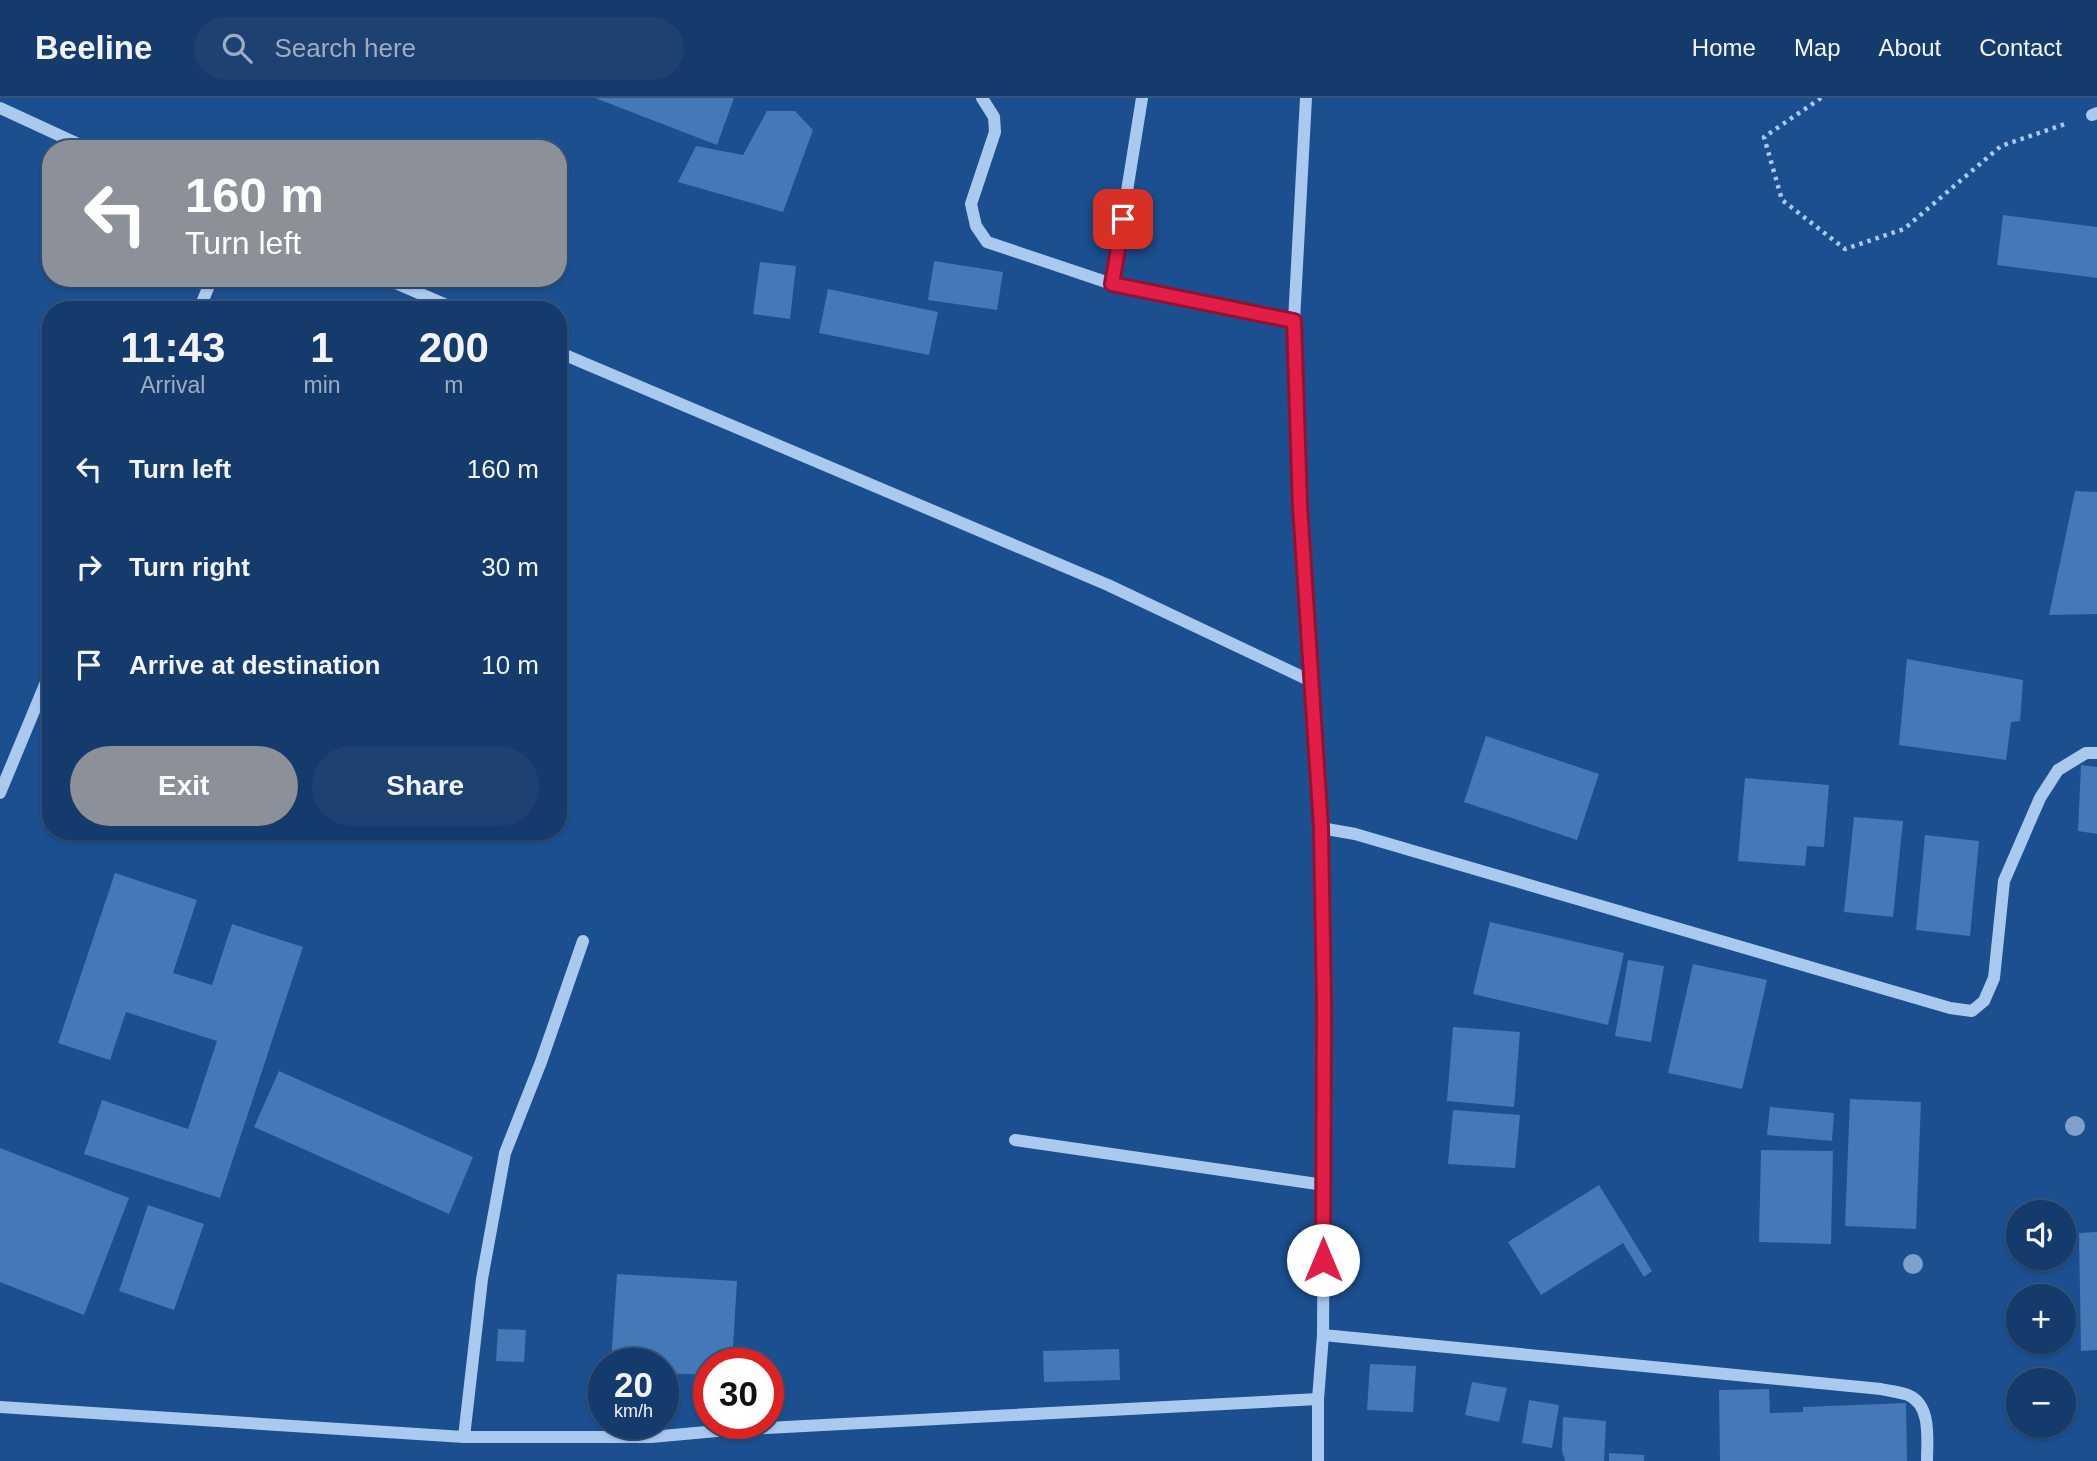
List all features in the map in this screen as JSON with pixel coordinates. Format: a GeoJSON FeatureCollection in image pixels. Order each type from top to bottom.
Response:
{"type":"FeatureCollection","features":[{"type":"Feature","properties":{"kind":"street"},"geometry":{"type":"LineString","coordinates":[[982,98],[994,117],[995,132],[971,204],[976,226],[987,242],[1112,284],[1294,321]]}},
{"type":"Feature","properties":{"kind":"street"},"geometry":{"type":"LineString","coordinates":[[1112,284],[1142,98]]}},
{"type":"Feature","properties":{"kind":"street"},"geometry":{"type":"LineString","coordinates":[[1306,98],[1294,321],[1300,506],[1321,828],[1324,1185],[1323,1335],[1318,1399],[1318,1461]]}},
{"type":"Feature","properties":{"kind":"street"},"geometry":{"type":"LineString","coordinates":[[0,108],[69,140]]}},
{"type":"Feature","properties":{"kind":"street"},"geometry":{"type":"LineString","coordinates":[[405,287],[437,301]]}},
{"type":"Feature","properties":{"kind":"street"},"geometry":{"type":"LineString","coordinates":[[567,356],[1108,585],[1313,682]]}},
{"type":"Feature","properties":{"kind":"street"},"geometry":{"type":"LineString","coordinates":[[0,793],[42,692]]}},
{"type":"Feature","properties":{"kind":"street"},"geometry":{"type":"LineString","coordinates":[[1321,828],[1355,834],[1972,1012],[1984,1001],[1994,978],[2004,881],[2040,798],[2058,771],[2086,753],[2097,753]]}},
{"type":"Feature","properties":{"kind":"street"},"geometry":{"type":"LineString","coordinates":[[464,1437],[482,1279],[505,1153],[541,1062],[583,941]]}},
{"type":"Feature","properties":{"kind":"street"},"geometry":{"type":"LineString","coordinates":[[1015,1140],[1324,1185]]}},
{"type":"Feature","properties":{"kind":"street"},"geometry":{"type":"LineString","coordinates":[[1323,1335],[1881,1389],[1911,1396],[1924,1412],[1927,1461]]}},
{"type":"Feature","properties":{"kind":"street"},"geometry":{"type":"LineString","coordinates":[[0,1408],[464,1437],[651,1437],[728,1430],[1318,1399]]}},
{"type":"Feature","properties":{"kind":"path"},"geometry":{"type":"LineString","coordinates":[[1821,98],[1763,137],[1782,200],[1845,249],[1904,229],[2001,146],[2095,114]]}},
{"type":"Feature","properties":{"kind":"building"},"geometry":{"type":"Polygon","coordinates":[[[595,98],[734,98],[717,145],[595,98]]]}},
{"type":"Feature","properties":{"kind":"building"},"geometry":{"type":"Polygon","coordinates":[[[767,111],[795,111],[813,130],[783,212],[678,182],[696,146],[743,155],[767,111]]]}},
{"type":"Feature","properties":{"kind":"building"},"geometry":{"type":"Polygon","coordinates":[[[2003,215],[2097,227],[2097,278],[1997,265],[2003,215]]]}},
{"type":"Feature","properties":{"kind":"building"},"geometry":{"type":"Polygon","coordinates":[[[934,261],[1003,272],[997,310],[928,300],[934,261]]]}},
{"type":"Feature","properties":{"kind":"building"},"geometry":{"type":"Polygon","coordinates":[[[760,262],[796,266],[790,319],[753,314],[760,262]]]}},
{"type":"Feature","properties":{"kind":"building"},"geometry":{"type":"Polygon","coordinates":[[[828,289],[938,312],[929,355],[819,333],[828,289]]]}},
{"type":"Feature","properties":{"kind":"building"},"geometry":{"type":"Polygon","coordinates":[[[2075,491],[2097,492],[2097,614],[2049,615],[2075,491]]]}},
{"type":"Feature","properties":{"kind":"building"},"geometry":{"type":"Polygon","coordinates":[[[1907,659],[2023,680],[2020,721],[2011,722],[2006,760],[1899,745],[1907,659]]]}},
{"type":"Feature","properties":{"kind":"building"},"geometry":{"type":"Polygon","coordinates":[[[1486,736],[1599,774],[1577,840],[1464,802],[1486,736]]]}},
{"type":"Feature","properties":{"kind":"building"},"geometry":{"type":"Polygon","coordinates":[[[2081,765],[2097,767],[2097,834],[2078,831],[2081,765]]]}},
{"type":"Feature","properties":{"kind":"building"},"geometry":{"type":"Polygon","coordinates":[[[1745,778],[1829,785],[1824,847],[1807,846],[1805,866],[1738,861],[1745,778]]]}},
{"type":"Feature","properties":{"kind":"building"},"geometry":{"type":"Polygon","coordinates":[[[1854,817],[1903,821],[1893,917],[1844,912],[1854,817]]]}},
{"type":"Feature","properties":{"kind":"building"},"geometry":{"type":"Polygon","coordinates":[[[1925,835],[1979,841],[1970,936],[1916,930],[1925,835]]]}},
{"type":"Feature","properties":{"kind":"building"},"geometry":{"type":"Polygon","coordinates":[[[115,873],[197,900],[173,973],[212,985],[232,924],[303,947],[220,1198],[84,1154],[102,1100],[188,1129],[217,1041],[126,1012],[110,1060],[58,1043],[115,873]]]}},
{"type":"Feature","properties":{"kind":"building"},"geometry":{"type":"Polygon","coordinates":[[[1490,922],[1624,953],[1608,1025],[1473,994],[1490,922]]]}},
{"type":"Feature","properties":{"kind":"building"},"geometry":{"type":"Polygon","coordinates":[[[1628,960],[1664,966],[1651,1042],[1615,1036],[1628,960]]]}},
{"type":"Feature","properties":{"kind":"building"},"geometry":{"type":"Polygon","coordinates":[[[1693,964],[1767,980],[1742,1089],[1668,1073],[1693,964]]]}},
{"type":"Feature","properties":{"kind":"building"},"geometry":{"type":"Polygon","coordinates":[[[1453,1027],[1520,1032],[1514,1107],[1447,1101],[1453,1027]]]}},
{"type":"Feature","properties":{"kind":"building"},"geometry":{"type":"Polygon","coordinates":[[[279,1071],[473,1157],[449,1214],[254,1127],[279,1071]]]}},
{"type":"Feature","properties":{"kind":"building"},"geometry":{"type":"Polygon","coordinates":[[[1850,1099],[1921,1102],[1916,1229],[1845,1226],[1850,1099]]]}},
{"type":"Feature","properties":{"kind":"building"},"geometry":{"type":"Polygon","coordinates":[[[1770,1107],[1834,1113],[1832,1141],[1767,1135],[1770,1107]]]}},
{"type":"Feature","properties":{"kind":"building"},"geometry":{"type":"Polygon","coordinates":[[[1453,1110],[1520,1115],[1515,1168],[1448,1164],[1453,1110]]]}},
{"type":"Feature","properties":{"kind":"building"},"geometry":{"type":"Polygon","coordinates":[[[0,1148],[129,1198],[84,1315],[0,1282],[0,1148]]]}},
{"type":"Feature","properties":{"kind":"building"},"geometry":{"type":"Polygon","coordinates":[[[1761,1150],[1833,1151],[1831,1244],[1759,1242],[1761,1150]]]}},
{"type":"Feature","properties":{"kind":"building"},"geometry":{"type":"Polygon","coordinates":[[[1599,1185],[1652,1271],[1644,1277],[1623,1243],[1541,1295],[1508,1242],[1599,1185]]]}},
{"type":"Feature","properties":{"kind":"building"},"geometry":{"type":"Polygon","coordinates":[[[148,1205],[204,1224],[174,1310],[119,1291],[148,1205]]]}},
{"type":"Feature","properties":{"kind":"building"},"geometry":{"type":"Polygon","coordinates":[[[2097,1232],[2097,1350],[2081,1351],[2079,1233],[2097,1232]]]}},
{"type":"Feature","properties":{"kind":"building"},"geometry":{"type":"Polygon","coordinates":[[[617,1274],[737,1281],[733,1348],[693,1348],[693,1374],[679,1374],[679,1348],[612,1348],[617,1274]]]}},
{"type":"Feature","properties":{"kind":"building"},"geometry":{"type":"Polygon","coordinates":[[[498,1329],[526,1330],[524,1362],[496,1361],[498,1329]]]}},
{"type":"Feature","properties":{"kind":"building"},"geometry":{"type":"Polygon","coordinates":[[[1119,1349],[1120,1380],[1044,1382],[1043,1351],[1119,1349]]]}},
{"type":"Feature","properties":{"kind":"building"},"geometry":{"type":"Polygon","coordinates":[[[1370,1364],[1416,1366],[1413,1412],[1367,1410],[1370,1364]]]}},
{"type":"Feature","properties":{"kind":"building"},"geometry":{"type":"Polygon","coordinates":[[[1472,1382],[1507,1388],[1499,1422],[1465,1415],[1472,1382]]]}},
{"type":"Feature","properties":{"kind":"building"},"geometry":{"type":"Polygon","coordinates":[[[1769,1389],[1770,1413],[1803,1412],[1803,1407],[1906,1403],[1907,1461],[1720,1461],[1719,1390],[1769,1389]]]}},
{"type":"Feature","properties":{"kind":"building"},"geometry":{"type":"Polygon","coordinates":[[[1529,1400],[1559,1405],[1552,1448],[1522,1443],[1529,1400]]]}},
{"type":"Feature","properties":{"kind":"building"},"geometry":{"type":"Polygon","coordinates":[[[1563,1417],[1606,1421],[1604,1461],[1565,1461],[1562,1451],[1563,1417]]]}},
{"type":"Feature","properties":{"kind":"building"},"geometry":{"type":"Polygon","coordinates":[[[1609,1453],[1644,1455],[1644,1461],[1609,1461],[1609,1453]]]}},
{"type":"Feature","properties":{"kind":"route"},"geometry":{"type":"LineString","coordinates":[[1123,219],[1112,284],[1294,321],[1300,506],[1321,828],[1324,1006],[1323,1260]]}}]}
